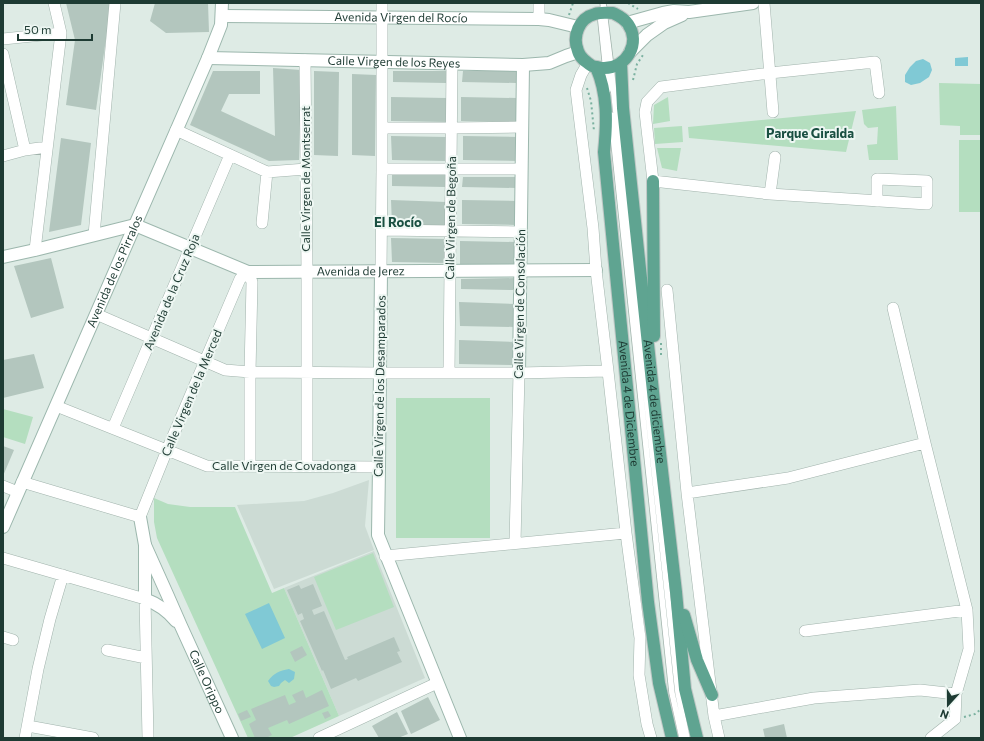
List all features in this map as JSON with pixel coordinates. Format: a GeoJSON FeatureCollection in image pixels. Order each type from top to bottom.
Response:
{"type":"FeatureCollection","features":[{"type":"Feature","properties":{"kind":"main road"},"geometry":{"type":"LineString","coordinates":[[587,17],[593,3]]}},
{"type":"Feature","properties":{"kind":"main road"},"geometry":{"type":"LineString","coordinates":[[605,8],[621,17],[627,23],[633,37],[630,52],[626,58],[604,66],[582,58],[578,52],[576,35],[578,27],[582,21],[605,8]]}},
{"type":"Feature","properties":{"kind":"main road","name":"Avenida 4 de diciembre"},"geometry":{"type":"LineString","coordinates":[[604,66],[623,108],[676,591],[685,689],[697,738]]}},
{"type":"Feature","properties":{"kind":"main road","name":"Avenida 4 de Diciembre"},"geometry":{"type":"LineString","coordinates":[[604,66],[602,82],[605,103],[606,129],[604,152],[648,602],[659,683],[672,738]]}},
{"type":"Feature","properties":{"kind":"main road"},"geometry":{"type":"LineString","coordinates":[[653,181],[654,401]]}},
{"type":"Feature","properties":{"kind":"main road"},"geometry":{"type":"LineString","coordinates":[[676,591],[697,660],[712,695]]}},
{"type":"Feature","properties":{"kind":"street"},"geometry":{"type":"LineString","coordinates":[[35,250],[61,33],[54,3]]}},
{"type":"Feature","properties":{"kind":"street"},"geometry":{"type":"LineString","coordinates":[[94,235],[115,3]]}},
{"type":"Feature","properties":{"kind":"street","name":"Avenida de los Pirralos"},"geometry":{"type":"LineString","coordinates":[[3,527],[208,58],[221,25],[222,3]]}},
{"type":"Feature","properties":{"kind":"street","name":"Calle Virgen de los Desamparados"},"geometry":{"type":"LineString","coordinates":[[382,3],[382,230],[378,535],[385,556],[460,738]]}},
{"type":"Feature","properties":{"kind":"street"},"geometry":{"type":"LineString","coordinates":[[539,3],[539,19]]}},
{"type":"Feature","properties":{"kind":"street"},"geometry":{"type":"LineString","coordinates":[[627,23],[674,11],[689,12],[753,3]]}},
{"type":"Feature","properties":{"kind":"street"},"geometry":{"type":"LineString","coordinates":[[764,3],[774,112]]}},
{"type":"Feature","properties":{"kind":"street"},"geometry":{"type":"LineString","coordinates":[[630,52],[647,35],[664,23],[689,12]]}},
{"type":"Feature","properties":{"kind":"street","name":"Avenida Virgen del Rocío"},"geometry":{"type":"LineString","coordinates":[[222,16],[539,19],[550,20],[578,27]]}},
{"type":"Feature","properties":{"kind":"street"},"geometry":{"type":"LineString","coordinates":[[3,39],[61,33]]}},
{"type":"Feature","properties":{"kind":"street","name":"Calle Virgen de los Reyes"},"geometry":{"type":"LineString","coordinates":[[208,58],[523,65],[549,63],[578,52]]}},
{"type":"Feature","properties":{"kind":"street"},"geometry":{"type":"LineString","coordinates":[[3,54],[26,150]]}},
{"type":"Feature","properties":{"kind":"street","name":"Calle Virgen de Montserrat"},"geometry":{"type":"LineString","coordinates":[[305,60],[307,466]]}},
{"type":"Feature","properties":{"kind":"street"},"geometry":{"type":"LineString","coordinates":[[876,201],[877,179],[927,181],[927,204],[876,201],[770,194],[653,181],[645,112],[647,102],[661,87],[770,73],[875,62],[879,92]]}},
{"type":"Feature","properties":{"kind":"street","name":"Calle Virgen de Begoña"},"geometry":{"type":"LineString","coordinates":[[449,373],[452,64]]}},
{"type":"Feature","properties":{"kind":"street","name":"Calle Virgen de Consolación"},"geometry":{"type":"LineString","coordinates":[[515,543],[523,65]]}},
{"type":"Feature","properties":{"kind":"street"},"geometry":{"type":"LineString","coordinates":[[604,66],[581,76],[576,90],[593,228],[596,270],[626,533],[640,638],[639,675],[650,738]]}},
{"type":"Feature","properties":{"kind":"street"},"geometry":{"type":"LineString","coordinates":[[382,128],[522,127]]}},
{"type":"Feature","properties":{"kind":"street"},"geometry":{"type":"LineString","coordinates":[[176,130],[267,172],[306,169]]}},
{"type":"Feature","properties":{"kind":"street"},"geometry":{"type":"LineString","coordinates":[[3,156],[26,150],[48,147]]}},
{"type":"Feature","properties":{"kind":"street","name":"Avenida de la Cruz Roja"},"geometry":{"type":"LineString","coordinates":[[113,428],[230,155]]}},
{"type":"Feature","properties":{"kind":"street"},"geometry":{"type":"LineString","coordinates":[[770,194],[775,157]]}},
{"type":"Feature","properties":{"kind":"street"},"geometry":{"type":"LineString","coordinates":[[382,169],[521,169]]}},
{"type":"Feature","properties":{"kind":"street"},"geometry":{"type":"LineString","coordinates":[[262,223],[267,172]]}},
{"type":"Feature","properties":{"kind":"street"},"geometry":{"type":"LineString","coordinates":[[3,257],[135,225]]}},
{"type":"Feature","properties":{"kind":"street","name":"Avenida de Jerez"},"geometry":{"type":"LineString","coordinates":[[135,225],[248,272],[596,270]]}},
{"type":"Feature","properties":{"kind":"street"},"geometry":{"type":"LineString","coordinates":[[382,230],[520,232]]}},
{"type":"Feature","properties":{"kind":"street"},"geometry":{"type":"LineString","coordinates":[[248,272],[252,282],[250,466]]}},
{"type":"Feature","properties":{"kind":"street","name":"Calle Virgen de la Merced"},"geometry":{"type":"LineString","coordinates":[[140,517],[204,361],[240,279],[248,272]]}},
{"type":"Feature","properties":{"kind":"street"},"geometry":{"type":"LineString","coordinates":[[667,290],[687,493],[714,716],[719,738]]}},
{"type":"Feature","properties":{"kind":"street"},"geometry":{"type":"LineString","coordinates":[[893,308],[967,610],[969,649],[956,694],[955,719],[931,738]]}},
{"type":"Feature","properties":{"kind":"street"},"geometry":{"type":"LineString","coordinates":[[96,314],[224,370],[250,372],[380,373],[519,373],[608,371]]}},
{"type":"Feature","properties":{"kind":"street","name":"Calle Virgen de Covadonga"},"geometry":{"type":"LineString","coordinates":[[56,406],[207,466],[380,467]]}},
{"type":"Feature","properties":{"kind":"street"},"geometry":{"type":"LineString","coordinates":[[687,493],[788,478],[925,443]]}},
{"type":"Feature","properties":{"kind":"street"},"geometry":{"type":"LineString","coordinates":[[3,486],[20,487],[140,517],[146,545],[145,599],[148,738]]}},
{"type":"Feature","properties":{"kind":"street"},"geometry":{"type":"LineString","coordinates":[[385,556],[626,533]]}},
{"type":"Feature","properties":{"kind":"street","name":"Calle Orippo"},"geometry":{"type":"LineString","coordinates":[[146,545],[232,738]]}},
{"type":"Feature","properties":{"kind":"street"},"geometry":{"type":"LineString","coordinates":[[3,558],[145,599],[157,604],[168,612],[181,626]]}},
{"type":"Feature","properties":{"kind":"street"},"geometry":{"type":"LineString","coordinates":[[25,738],[38,669],[50,619],[63,575]]}},
{"type":"Feature","properties":{"kind":"street"},"geometry":{"type":"LineString","coordinates":[[157,604],[165,601],[167,594]]}},
{"type":"Feature","properties":{"kind":"street"},"geometry":{"type":"LineString","coordinates":[[805,630],[967,610]]}},
{"type":"Feature","properties":{"kind":"street"},"geometry":{"type":"LineString","coordinates":[[107,650],[146,658]]}},
{"type":"Feature","properties":{"kind":"street"},"geometry":{"type":"LineString","coordinates":[[319,738],[341,733],[437,683]]}},
{"type":"Feature","properties":{"kind":"street"},"geometry":{"type":"LineString","coordinates":[[714,716],[814,698],[920,690],[956,694]]}},
{"type":"Feature","properties":{"kind":"street"},"geometry":{"type":"LineString","coordinates":[[28,726],[93,738]]}},
{"type":"Feature","properties":{"kind":"lane"},"geometry":{"type":"LineString","coordinates":[[605,8],[604,66],[677,685],[687,738]]}},
{"type":"Feature","properties":{"kind":"lane"},"geometry":{"type":"LineString","coordinates":[[604,66],[628,268],[672,693],[682,738]]}},
{"type":"Feature","properties":{"kind":"path"},"geometry":{"type":"LineString","coordinates":[[628,3],[640,10]]}},
{"type":"Feature","properties":{"kind":"path"},"geometry":{"type":"LineString","coordinates":[[633,82],[637,64],[645,52]]}},
{"type":"Feature","properties":{"kind":"path"},"geometry":{"type":"LineString","coordinates":[[955,719],[974,714],[981,709]]}},
{"type":"Feature","properties":{"kind":"shaded area"},"geometry":{"type":"Polygon","coordinates":[[[369,480],[365,526],[374,550],[274,589],[237,505],[304,501],[333,493],[369,480]]]}},
{"type":"Feature","properties":{"kind":"shaded area"},"geometry":{"type":"Polygon","coordinates":[[[374,551],[425,678],[339,716],[284,588],[374,551]]]}},
{"type":"Feature","properties":{"kind":"green space"},"geometry":{"type":"Polygon","coordinates":[[[939,83],[981,84],[981,135],[960,135],[960,126],[940,125],[939,83]]]}},
{"type":"Feature","properties":{"kind":"green space"},"geometry":{"type":"Polygon","coordinates":[[[668,97],[670,121],[653,124],[654,105],[668,97]]]}},
{"type":"Feature","properties":{"kind":"green space"},"geometry":{"type":"Polygon","coordinates":[[[896,106],[898,160],[869,160],[867,145],[877,144],[878,127],[868,128],[864,124],[862,110],[896,106]]]}},
{"type":"Feature","properties":{"kind":"green space"},"geometry":{"type":"Polygon","coordinates":[[[856,111],[846,152],[689,138],[688,127],[856,111]]]}},
{"type":"Feature","properties":{"kind":"green space"},"geometry":{"type":"Polygon","coordinates":[[[682,126],[683,142],[655,144],[654,128],[682,126]]]}},
{"type":"Feature","properties":{"kind":"green space"},"geometry":{"type":"Polygon","coordinates":[[[959,140],[981,140],[981,212],[959,212],[959,140]]]}},
{"type":"Feature","properties":{"kind":"green space"},"geometry":{"type":"Polygon","coordinates":[[[657,148],[681,148],[677,171],[662,168],[657,148]]]}},
{"type":"Feature","properties":{"kind":"green space"},"geometry":{"type":"Polygon","coordinates":[[[396,398],[490,398],[490,538],[396,538],[396,398]]]}},
{"type":"Feature","properties":{"kind":"green space"},"geometry":{"type":"Polygon","coordinates":[[[3,409],[33,417],[25,444],[3,437],[3,409]]]}},
{"type":"Feature","properties":{"kind":"green space"},"geometry":{"type":"Polygon","coordinates":[[[154,498],[168,504],[190,507],[235,507],[272,593],[284,588],[339,716],[290,738],[248,738],[157,538],[154,522],[154,498]]]}},
{"type":"Feature","properties":{"kind":"green space"},"geometry":{"type":"Polygon","coordinates":[[[373,553],[394,607],[336,630],[314,577],[373,553]]]}},
{"type":"Feature","properties":{"kind":"water"},"geometry":{"type":"Polygon","coordinates":[[[968,57],[968,66],[955,66],[955,58],[968,57]]]}},
{"type":"Feature","properties":{"kind":"water"},"geometry":{"type":"Polygon","coordinates":[[[923,59],[930,63],[932,70],[929,77],[920,83],[911,85],[905,82],[905,75],[910,67],[916,61],[923,59]]]}},
{"type":"Feature","properties":{"kind":"water"},"geometry":{"type":"Polygon","coordinates":[[[269,603],[285,638],[262,649],[245,614],[269,603]]]}},
{"type":"Feature","properties":{"kind":"water"},"geometry":{"type":"Polygon","coordinates":[[[289,669],[295,672],[294,679],[289,683],[285,680],[279,686],[271,686],[268,681],[272,676],[289,669]]]}},
{"type":"Feature","properties":{"kind":"building"},"geometry":{"type":"Polygon","coordinates":[[[66,3],[111,3],[96,110],[66,105],[75,40],[66,3]]]}},
{"type":"Feature","properties":{"kind":"building"},"geometry":{"type":"Polygon","coordinates":[[[155,3],[208,3],[209,32],[166,33],[150,21],[155,3]]]}},
{"type":"Feature","properties":{"kind":"building"},"geometry":{"type":"Polygon","coordinates":[[[273,68],[301,70],[299,160],[269,161],[190,125],[213,71],[260,71],[260,94],[229,94],[221,111],[275,136],[273,68]]]}},
{"type":"Feature","properties":{"kind":"building"},"geometry":{"type":"Polygon","coordinates":[[[314,71],[339,72],[338,156],[314,155],[314,71]]]}},
{"type":"Feature","properties":{"kind":"building"},"geometry":{"type":"Polygon","coordinates":[[[393,71],[447,71],[446,83],[393,82],[393,71]]]}},
{"type":"Feature","properties":{"kind":"building"},"geometry":{"type":"Polygon","coordinates":[[[463,71],[517,71],[516,83],[462,82],[463,71]]]}},
{"type":"Feature","properties":{"kind":"building"},"geometry":{"type":"Polygon","coordinates":[[[352,74],[376,75],[375,156],[352,155],[352,74]]]}},
{"type":"Feature","properties":{"kind":"building"},"geometry":{"type":"Polygon","coordinates":[[[391,97],[447,98],[447,122],[391,121],[391,97]]]}},
{"type":"Feature","properties":{"kind":"building"},"geometry":{"type":"Polygon","coordinates":[[[461,97],[517,98],[517,122],[461,121],[461,97]]]}},
{"type":"Feature","properties":{"kind":"building"},"geometry":{"type":"Polygon","coordinates":[[[391,136],[447,137],[447,161],[392,160],[391,136]]]}},
{"type":"Feature","properties":{"kind":"building"},"geometry":{"type":"Polygon","coordinates":[[[463,136],[518,137],[518,161],[463,160],[463,136]]]}},
{"type":"Feature","properties":{"kind":"building"},"geometry":{"type":"Polygon","coordinates":[[[61,138],[91,143],[81,225],[49,232],[61,138]]]}},
{"type":"Feature","properties":{"kind":"building"},"geometry":{"type":"Polygon","coordinates":[[[392,175],[446,175],[445,187],[392,186],[392,175]]]}},
{"type":"Feature","properties":{"kind":"building"},"geometry":{"type":"Polygon","coordinates":[[[463,177],[517,177],[516,188],[462,187],[463,177]]]}},
{"type":"Feature","properties":{"kind":"building"},"geometry":{"type":"Polygon","coordinates":[[[391,200],[447,202],[447,225],[392,225],[391,200]]]}},
{"type":"Feature","properties":{"kind":"building"},"geometry":{"type":"Polygon","coordinates":[[[462,200],[518,201],[517,225],[462,224],[462,200]]]}},
{"type":"Feature","properties":{"kind":"building"},"geometry":{"type":"Polygon","coordinates":[[[391,238],[447,239],[447,263],[392,262],[391,238]]]}},
{"type":"Feature","properties":{"kind":"building"},"geometry":{"type":"Polygon","coordinates":[[[460,241],[516,242],[516,266],[460,265],[460,241]]]}},
{"type":"Feature","properties":{"kind":"building"},"geometry":{"type":"Polygon","coordinates":[[[51,258],[64,308],[31,318],[14,266],[51,258]]]}},
{"type":"Feature","properties":{"kind":"building"},"geometry":{"type":"Polygon","coordinates":[[[515,278],[514,290],[461,289],[461,279],[515,278]]]}},
{"type":"Feature","properties":{"kind":"building"},"geometry":{"type":"Polygon","coordinates":[[[459,302],[515,304],[515,327],[460,326],[459,302]]]}},
{"type":"Feature","properties":{"kind":"building"},"geometry":{"type":"Polygon","coordinates":[[[459,340],[515,342],[515,365],[459,364],[459,340]]]}},
{"type":"Feature","properties":{"kind":"building"},"geometry":{"type":"Polygon","coordinates":[[[34,354],[44,388],[3,398],[3,360],[34,354]]]}},
{"type":"Feature","properties":{"kind":"building"},"geometry":{"type":"Polygon","coordinates":[[[3,446],[14,450],[3,476],[3,446]]]}},
{"type":"Feature","properties":{"kind":"building"},"geometry":{"type":"Polygon","coordinates":[[[313,584],[322,606],[312,610],[314,615],[324,611],[345,660],[348,659],[347,657],[394,637],[400,651],[397,652],[402,662],[358,681],[356,678],[331,689],[300,621],[304,619],[302,613],[298,615],[287,590],[299,585],[301,589],[313,584]]]}},
{"type":"Feature","properties":{"kind":"building"},"geometry":{"type":"Polygon","coordinates":[[[302,646],[307,655],[295,662],[290,652],[302,646]]]}},
{"type":"Feature","properties":{"kind":"building"},"geometry":{"type":"Polygon","coordinates":[[[303,690],[306,698],[322,690],[329,706],[289,724],[287,720],[268,728],[272,735],[266,738],[255,738],[249,724],[256,720],[251,709],[285,695],[289,705],[296,702],[292,695],[303,690]]]}},
{"type":"Feature","properties":{"kind":"building"},"geometry":{"type":"Polygon","coordinates":[[[428,697],[440,720],[411,734],[401,711],[428,697]]]}},
{"type":"Feature","properties":{"kind":"building"},"geometry":{"type":"Polygon","coordinates":[[[247,710],[251,717],[241,721],[238,714],[247,710]]]}},
{"type":"Feature","properties":{"kind":"building"},"geometry":{"type":"Polygon","coordinates":[[[328,711],[331,716],[325,719],[322,713],[328,711]]]}},
{"type":"Feature","properties":{"kind":"building"},"geometry":{"type":"Polygon","coordinates":[[[397,712],[408,734],[398,738],[379,738],[372,726],[397,712]]]}},
{"type":"Feature","properties":{"kind":"building"},"geometry":{"type":"Polygon","coordinates":[[[784,724],[787,738],[765,738],[763,729],[784,724]]]}},
{"type":"Feature","properties":{"kind":"district","name":"Parque Giralda"},"geometry":{"type":"Point","coordinates":[810,133]}},
{"type":"Feature","properties":{"kind":"district","name":"El Rocío"},"geometry":{"type":"Point","coordinates":[398,222]}}]}
